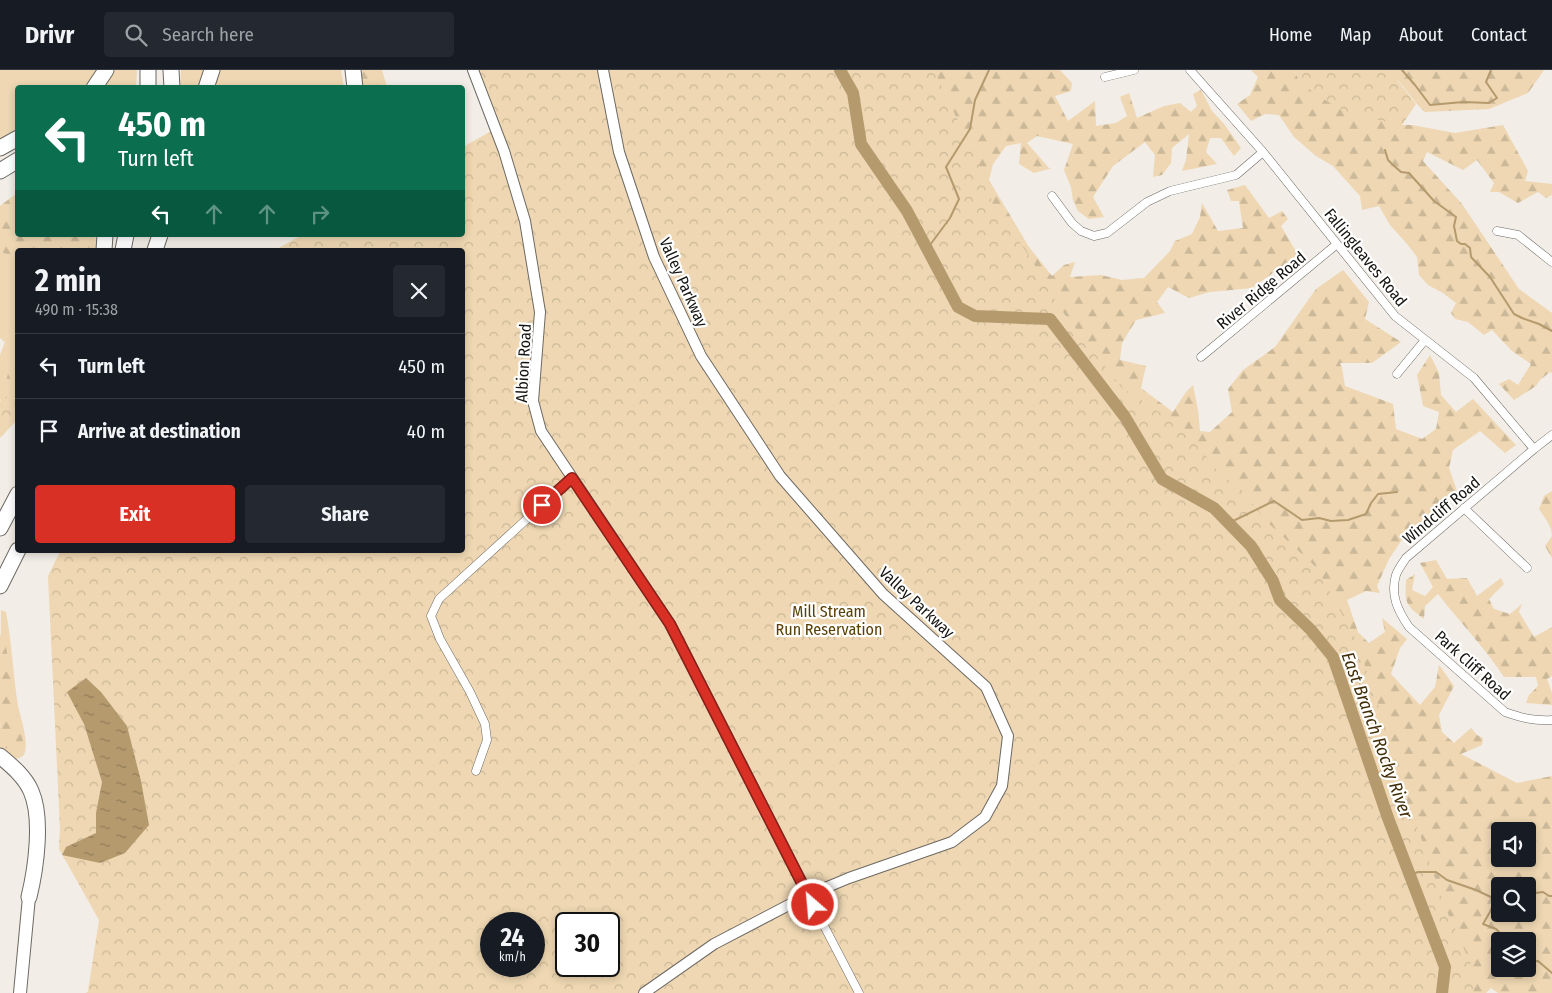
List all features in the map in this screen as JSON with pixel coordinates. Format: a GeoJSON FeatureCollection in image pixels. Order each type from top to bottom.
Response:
{"type":"FeatureCollection","features":[{"type":"Feature","properties":{"kind":"highway"},"geometry":{"type":"LineString","coordinates":[[96,85],[106,70]]}},
{"type":"Feature","properties":{"kind":"highway"},"geometry":{"type":"LineString","coordinates":[[148,70],[148,85]]}},
{"type":"Feature","properties":{"kind":"highway"},"geometry":{"type":"LineString","coordinates":[[171,70],[172,85]]}},
{"type":"Feature","properties":{"kind":"highway"},"geometry":{"type":"LineString","coordinates":[[207,85],[212,70]]}},
{"type":"Feature","properties":{"kind":"highway"},"geometry":{"type":"LineString","coordinates":[[346,70],[348,85]]}},
{"type":"Feature","properties":{"kind":"highway"},"geometry":{"type":"LineString","coordinates":[[353,70],[355,85]]}},
{"type":"Feature","properties":{"kind":"highway"},"geometry":{"type":"LineString","coordinates":[[0,148],[15,140]]}},
{"type":"Feature","properties":{"kind":"highway"},"geometry":{"type":"LineString","coordinates":[[0,159],[15,153]]}},
{"type":"Feature","properties":{"kind":"highway"},"geometry":{"type":"LineString","coordinates":[[0,171],[15,162]]}},
{"type":"Feature","properties":{"kind":"highway"},"geometry":{"type":"LineString","coordinates":[[0,177],[15,171]]}},
{"type":"Feature","properties":{"kind":"highway"},"geometry":{"type":"LineString","coordinates":[[0,528],[15,500]]}},
{"type":"Feature","properties":{"kind":"highway"},"geometry":{"type":"LineString","coordinates":[[0,586],[16,553]]}},
{"type":"Feature","properties":{"kind":"highway"},"geometry":{"type":"LineString","coordinates":[[0,756],[17,771],[30,789],[36,804],[38,830],[33,883],[29,897]]}},
{"type":"Feature","properties":{"kind":"highway"},"geometry":{"type":"LineString","coordinates":[[0,764],[9,771],[22,787],[30,807],[32,830],[28,882],[29,897]]}},
{"type":"Feature","properties":{"kind":"main road"},"geometry":{"type":"LineString","coordinates":[[20,993],[29,897]]}},
{"type":"Feature","properties":{"kind":"street","name":"Albion Road"},"geometry":{"type":"LineString","coordinates":[[473,70],[504,151],[525,221],[540,312],[533,401],[541,431],[670,624],[808,895]]}},
{"type":"Feature","properties":{"kind":"street","name":"Valley Parkway"},"geometry":{"type":"LineString","coordinates":[[603,70],[619,152],[654,257],[701,356],[780,476],[883,594],[986,687],[1008,736],[1002,786],[986,817],[952,842],[849,878],[808,895],[714,944],[644,993]]}},
{"type":"Feature","properties":{"kind":"street"},"geometry":{"type":"LineString","coordinates":[[1105,77],[1134,70]]}},
{"type":"Feature","properties":{"kind":"street","name":"Fallingleaves Road"},"geometry":{"type":"LineString","coordinates":[[1190,70],[1263,152],[1395,316],[1474,378],[1534,449]]}},
{"type":"Feature","properties":{"kind":"street"},"geometry":{"type":"LineString","coordinates":[[1052,196],[1072,224],[1081,232],[1094,236],[1107,233],[1147,202],[1170,190],[1236,175],[1263,152]]}},
{"type":"Feature","properties":{"kind":"street"},"geometry":{"type":"LineString","coordinates":[[1497,230],[1518,235],[1552,262]]}},
{"type":"Feature","properties":{"kind":"street","name":"River Ridge Road"},"geometry":{"type":"LineString","coordinates":[[1201,357],[1337,244]]}},
{"type":"Feature","properties":{"kind":"street"},"geometry":{"type":"LineString","coordinates":[[1397,374],[1425,340]]}},
{"type":"Feature","properties":{"kind":"street","name":"Windcliff Road"},"geometry":{"type":"LineString","coordinates":[[1409,627],[1399,612],[1394,594],[1396,576],[1406,558],[1552,435]]}},
{"type":"Feature","properties":{"kind":"street"},"geometry":{"type":"LineString","coordinates":[[476,771],[487,740],[486,724],[440,640],[431,616],[439,599],[572,478]]}},
{"type":"Feature","properties":{"kind":"street"},"geometry":{"type":"LineString","coordinates":[[1464,508],[1527,568]]}},
{"type":"Feature","properties":{"kind":"street","name":"Park Cliff Road"},"geometry":{"type":"LineString","coordinates":[[1409,627],[1504,712],[1537,721],[1552,720]]}},
{"type":"Feature","properties":{"kind":"street"},"geometry":{"type":"LineString","coordinates":[[808,895],[859,993]]}},
{"type":"Feature","properties":{"kind":"green space"},"geometry":{"type":"Polygon","coordinates":[[[0,70],[101,70],[90,85],[15,85],[15,132],[0,140],[0,70]]]}},
{"type":"Feature","properties":{"kind":"green space"},"geometry":{"type":"Polygon","coordinates":[[[111,70],[137,70],[136,85],[102,85],[111,70]]]}},
{"type":"Feature","properties":{"kind":"green space"},"geometry":{"type":"Polygon","coordinates":[[[181,70],[206,70],[202,85],[180,85],[181,70]]]}},
{"type":"Feature","properties":{"kind":"green space"},"geometry":{"type":"Polygon","coordinates":[[[216,70],[341,70],[344,85],[211,85],[216,70]]]}},
{"type":"Feature","properties":{"kind":"green space"},"geometry":{"type":"Polygon","coordinates":[[[362,70],[382,70],[386,85],[360,85],[362,70]]]}},
{"type":"Feature","properties":{"kind":"green space","name":"Mill Stream Run Reservation"},"geometry":{"type":"Polygon","coordinates":[[[472,70],[934,70],[984,176],[993,205],[1030,257],[1059,307],[1121,387],[1187,430],[1218,472],[1241,489],[1265,520],[1317,568],[1356,640],[1387,730],[1394,775],[1419,832],[1445,907],[1476,975],[1473,993],[86,993],[88,991],[99,920],[59,849],[60,829],[48,576],[60,553],[465,553],[465,248],[279,248],[298,237],[465,237],[465,146],[495,129],[472,70]]]}},
{"type":"Feature","properties":{"kind":"green space"},"geometry":{"type":"Polygon","coordinates":[[[608,70],[1060,70],[1072,83],[1071,91],[1055,96],[1068,121],[1095,101],[1096,126],[1116,123],[1127,116],[1120,97],[1129,93],[1137,118],[1164,106],[1180,103],[1191,112],[1197,106],[1193,94],[1201,90],[1212,111],[1241,148],[1234,156],[1221,138],[1210,138],[1206,152],[1217,164],[1182,171],[1186,160],[1189,134],[1172,148],[1171,163],[1162,175],[1153,177],[1155,155],[1145,142],[1113,166],[1093,197],[1104,217],[1089,219],[1078,211],[1073,200],[1071,187],[1064,170],[1073,144],[1037,136],[1027,143],[1049,168],[1052,168],[1034,173],[1019,164],[1021,143],[1006,146],[993,164],[989,180],[1029,247],[1052,276],[1064,265],[1075,262],[1070,277],[1101,275],[1122,280],[1144,278],[1170,251],[1175,241],[1192,234],[1200,217],[1202,203],[1218,231],[1243,228],[1239,201],[1231,201],[1227,190],[1245,185],[1269,218],[1282,211],[1288,219],[1281,226],[1298,255],[1252,288],[1210,292],[1189,298],[1168,287],[1157,302],[1165,313],[1136,320],[1122,343],[1120,360],[1146,366],[1141,388],[1173,412],[1193,385],[1200,431],[1210,432],[1232,412],[1228,389],[1243,370],[1275,347],[1316,289],[1343,270],[1369,302],[1365,319],[1401,342],[1372,363],[1340,363],[1345,386],[1393,404],[1396,429],[1422,439],[1436,429],[1439,412],[1423,406],[1417,375],[1430,355],[1439,373],[1441,395],[1456,412],[1473,399],[1516,445],[1505,453],[1480,431],[1453,450],[1449,468],[1458,494],[1436,516],[1401,541],[1389,559],[1377,586],[1380,593],[1366,591],[1347,600],[1358,632],[1369,643],[1385,632],[1382,618],[1407,639],[1400,648],[1391,674],[1420,705],[1435,687],[1439,665],[1454,686],[1439,715],[1442,732],[1454,743],[1471,728],[1477,735],[1483,738],[1482,745],[1461,754],[1517,783],[1552,776],[1552,993],[1498,993],[1491,988],[1486,993],[870,993],[608,70]]]}},
{"type":"Feature","properties":{"kind":"green space"},"geometry":{"type":"Polygon","coordinates":[[[1251,70],[1294,70],[1299,80],[1377,119],[1402,125],[1455,133],[1503,125],[1528,171],[1525,181],[1552,184],[1552,195],[1546,198],[1538,192],[1518,203],[1499,192],[1490,192],[1494,183],[1477,160],[1463,170],[1427,152],[1423,161],[1462,204],[1519,289],[1552,313],[1552,373],[1550,372],[1536,386],[1514,400],[1499,384],[1509,379],[1518,385],[1531,364],[1512,351],[1492,330],[1484,335],[1468,322],[1455,319],[1451,313],[1456,303],[1428,285],[1419,275],[1417,257],[1390,225],[1379,206],[1362,210],[1360,196],[1333,166],[1316,156],[1294,137],[1279,115],[1265,114],[1251,121],[1237,104],[1250,95],[1258,77],[1251,70]]]}},
{"type":"Feature","properties":{"kind":"green space"},"geometry":{"type":"Polygon","coordinates":[[[1294,70],[1385,70],[1393,75],[1416,104],[1402,125],[1350,114],[1316,95],[1299,80],[1294,70]]]}},
{"type":"Feature","properties":{"kind":"green space"},"geometry":{"type":"Polygon","coordinates":[[[1385,70],[1544,70],[1528,93],[1489,109],[1425,112],[1396,79],[1385,70]]]}},
{"type":"Feature","properties":{"kind":"green space"},"geometry":{"type":"Polygon","coordinates":[[[15,195],[15,237],[95,237],[97,246],[96,248],[15,248],[15,259],[0,251],[0,206],[15,195]]]}},
{"type":"Feature","properties":{"kind":"green space"},"geometry":{"type":"Polygon","coordinates":[[[0,251],[15,258],[15,350],[4,403],[0,399],[0,355],[5,342],[0,338],[0,251]]]}},
{"type":"Feature","properties":{"kind":"green space"},"geometry":{"type":"Polygon","coordinates":[[[15,349],[15,405],[4,403],[6,381],[15,349]]]}},
{"type":"Feature","properties":{"kind":"green space"},"geometry":{"type":"Polygon","coordinates":[[[15,393],[15,422],[0,438],[0,401],[15,393]]]}},
{"type":"Feature","properties":{"kind":"green space"},"geometry":{"type":"Polygon","coordinates":[[[1552,491],[1552,536],[1551,529],[1539,509],[1544,496],[1552,491]]]}},
{"type":"Feature","properties":{"kind":"green space"},"geometry":{"type":"Polygon","coordinates":[[[1552,536],[1552,558],[1545,546],[1552,536]]]}},
{"type":"Feature","properties":{"kind":"green space"},"geometry":{"type":"Polygon","coordinates":[[[1436,560],[1447,579],[1467,578],[1477,596],[1501,578],[1504,584],[1489,599],[1494,609],[1510,614],[1522,604],[1519,612],[1534,637],[1552,627],[1552,676],[1547,679],[1552,693],[1552,705],[1526,703],[1529,695],[1538,686],[1536,677],[1504,677],[1438,594],[1425,606],[1424,619],[1413,610],[1406,599],[1406,580],[1415,574],[1412,590],[1425,596],[1433,587],[1420,563],[1436,560]]]}},
{"type":"Feature","properties":{"kind":"green space"},"geometry":{"type":"Polygon","coordinates":[[[1,610],[6,612],[18,706],[26,741],[22,757],[13,760],[0,752],[1,610]]]}},
{"type":"Feature","properties":{"kind":"green space"},"geometry":{"type":"Polygon","coordinates":[[[0,635],[4,637],[16,697],[16,714],[23,741],[21,753],[0,746],[0,728],[2,727],[0,718],[0,635]]]}},
{"type":"Feature","properties":{"kind":"water"},"geometry":{"type":"Polygon","coordinates":[[[86,678],[101,692],[127,726],[141,781],[149,825],[125,853],[100,863],[62,855],[66,847],[96,833],[96,813],[102,782],[84,724],[67,692],[86,678]]]}},
{"type":"Feature","properties":{"kind":"waterway","name":"East Branch Rocky River"},"geometry":{"type":"LineString","coordinates":[[840,70],[853,93],[861,144],[907,211],[958,307],[975,316],[1050,319],[1125,417],[1162,479],[1214,508],[1251,546],[1273,581],[1280,600],[1311,630],[1333,657],[1388,818],[1445,967],[1442,993]]}},
{"type":"Feature","properties":{"kind":"waterway"},"geometry":{"type":"LineString","coordinates":[[927,249],[950,218],[959,199],[946,167],[970,129],[975,100],[989,70]]}},
{"type":"Feature","properties":{"kind":"waterway"},"geometry":{"type":"LineString","coordinates":[[1402,70],[1430,105],[1463,102],[1489,103],[1497,98],[1486,82],[1491,70]]}},
{"type":"Feature","properties":{"kind":"waterway"},"geometry":{"type":"LineString","coordinates":[[1385,150],[1388,160],[1392,164],[1401,172],[1409,173],[1434,201],[1456,217],[1454,226],[1457,241],[1470,248],[1471,257],[1490,277],[1514,314],[1552,331]]}},
{"type":"Feature","properties":{"kind":"waterway"},"geometry":{"type":"LineString","coordinates":[[1229,523],[1274,501],[1302,520],[1319,518],[1331,521],[1348,520],[1366,514],[1378,494],[1397,492]]}},
{"type":"Feature","properties":{"kind":"waterway"},"geometry":{"type":"LineString","coordinates":[[1409,875],[1418,872],[1436,872],[1447,880],[1495,899],[1483,924],[1499,932]]}},
{"type":"Feature","properties":{"kind":"waterway"},"geometry":{"type":"LineString","coordinates":[[1536,893],[1543,892],[1552,896]]}},
{"type":"Feature","properties":{"kind":"waterway"},"geometry":{"type":"LineString","coordinates":[[1536,961],[1552,973]]}},
{"type":"Feature","properties":{"kind":"route"},"geometry":{"type":"LineString","coordinates":[[542,505],[572,478],[670,624],[813,905]]}}]}
